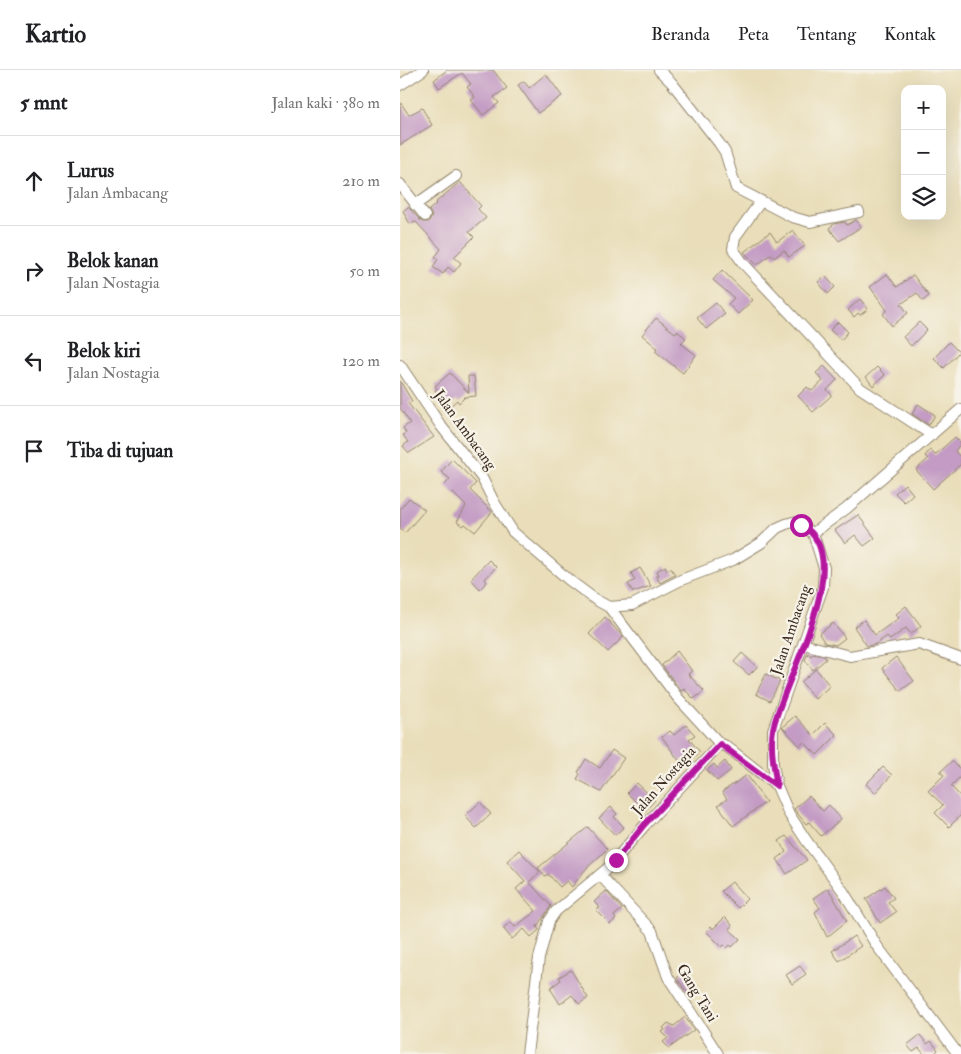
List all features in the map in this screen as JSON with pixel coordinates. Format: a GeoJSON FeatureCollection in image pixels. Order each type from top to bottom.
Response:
{"type":"FeatureCollection","features":[{"type":"Feature","properties":{"kind":"street"},"geometry":{"type":"LineString","coordinates":[[400,85],[422,70]]}},
{"type":"Feature","properties":{"kind":"street"},"geometry":{"type":"LineString","coordinates":[[659,70],[672,83],[725,152],[736,188],[792,216],[810,222],[859,212]]}},
{"type":"Feature","properties":{"kind":"street"},"geometry":{"type":"LineString","coordinates":[[415,205],[456,176]]}},
{"type":"Feature","properties":{"kind":"street"},"geometry":{"type":"LineString","coordinates":[[400,184],[425,216]]}},
{"type":"Feature","properties":{"kind":"street"},"geometry":{"type":"LineString","coordinates":[[761,201],[735,237],[733,249],[860,388],[932,435]]}},
{"type":"Feature","properties":{"kind":"street","name":"Jalan Ambacang"},"geometry":{"type":"LineString","coordinates":[[400,365],[441,426],[482,478],[494,502],[513,532],[569,580],[609,607]]}},
{"type":"Feature","properties":{"kind":"street"},"geometry":{"type":"LineString","coordinates":[[609,607],[632,605],[681,580],[733,560],[761,543],[777,528],[786,524],[793,522],[813,533],[846,508],[961,409]]}},
{"type":"Feature","properties":{"kind":"street","name":"Jalan Ambacang"},"geometry":{"type":"LineString","coordinates":[[813,533],[822,558],[824,576],[818,605],[773,730],[773,764],[777,786],[789,814],[843,891],[877,946],[958,1054]]}},
{"type":"Feature","properties":{"kind":"street"},"geometry":{"type":"LineString","coordinates":[[609,607],[678,698],[720,744],[777,786]]}},
{"type":"Feature","properties":{"kind":"street"},"geometry":{"type":"LineString","coordinates":[[803,644],[850,656],[919,644],[961,659]]}},
{"type":"Feature","properties":{"kind":"street","name":"Jalan Nostagia"},"geometry":{"type":"LineString","coordinates":[[527,1054],[539,958],[549,921],[556,911],[601,876],[667,800],[720,744]]}},
{"type":"Feature","properties":{"kind":"street","name":"Gang Tani"},"geometry":{"type":"LineString","coordinates":[[601,876],[652,931],[668,977],[718,1054]]}},
{"type":"Feature","properties":{"kind":"building"},"geometry":{"type":"Polygon","coordinates":[[[447,70],[493,70],[507,88],[494,97],[499,103],[483,115],[471,100],[475,97],[467,87],[471,84],[462,73],[439,88],[434,80],[447,70]]]}},
{"type":"Feature","properties":{"kind":"building"},"geometry":{"type":"Polygon","coordinates":[[[546,74],[562,96],[538,113],[518,85],[524,81],[529,88],[546,74]]]}},
{"type":"Feature","properties":{"kind":"building"},"geometry":{"type":"Polygon","coordinates":[[[400,102],[409,115],[422,108],[432,125],[400,145],[400,102]]]}},
{"type":"Feature","properties":{"kind":"building"},"geometry":{"type":"Polygon","coordinates":[[[460,182],[481,206],[478,209],[486,218],[469,232],[474,237],[454,257],[461,263],[454,272],[448,267],[443,274],[433,267],[438,259],[435,257],[441,249],[416,222],[410,224],[403,211],[408,207],[422,222],[429,222],[432,216],[429,210],[460,182]]]}},
{"type":"Feature","properties":{"kind":"building"},"geometry":{"type":"Polygon","coordinates":[[[856,220],[861,227],[839,241],[829,228],[834,224],[845,222],[847,225],[856,220]]]}},
{"type":"Feature","properties":{"kind":"building"},"geometry":{"type":"Polygon","coordinates":[[[793,230],[805,246],[789,257],[784,250],[774,258],[771,254],[757,265],[744,252],[770,232],[777,242],[793,230]]]}},
{"type":"Feature","properties":{"kind":"building"},"geometry":{"type":"Polygon","coordinates":[[[722,270],[753,300],[738,314],[728,304],[734,298],[713,280],[722,270]]]}},
{"type":"Feature","properties":{"kind":"building"},"geometry":{"type":"Polygon","coordinates":[[[887,274],[897,287],[913,275],[929,296],[923,301],[917,293],[901,304],[908,313],[892,326],[883,314],[887,310],[870,287],[887,274]]]}},
{"type":"Feature","properties":{"kind":"building"},"geometry":{"type":"Polygon","coordinates":[[[825,276],[835,287],[828,294],[818,282],[825,276]]]}},
{"type":"Feature","properties":{"kind":"building"},"geometry":{"type":"Polygon","coordinates":[[[860,299],[868,309],[854,317],[848,310],[860,299]]]}},
{"type":"Feature","properties":{"kind":"building"},"geometry":{"type":"Polygon","coordinates":[[[716,303],[725,314],[706,329],[697,318],[716,303]]]}},
{"type":"Feature","properties":{"kind":"building"},"geometry":{"type":"Polygon","coordinates":[[[656,318],[675,333],[677,331],[686,338],[681,343],[696,355],[683,373],[655,351],[657,348],[642,335],[656,318]]]}},
{"type":"Feature","properties":{"kind":"building"},"geometry":{"type":"Polygon","coordinates":[[[838,322],[848,332],[841,340],[830,330],[838,322]]]}},
{"type":"Feature","properties":{"kind":"building"},"geometry":{"type":"Polygon","coordinates":[[[919,322],[927,330],[911,346],[903,337],[919,322]]]}},
{"type":"Feature","properties":{"kind":"building"},"geometry":{"type":"Polygon","coordinates":[[[949,342],[959,352],[944,368],[934,358],[949,342]]]}},
{"type":"Feature","properties":{"kind":"building"},"geometry":{"type":"Polygon","coordinates":[[[824,366],[837,380],[827,390],[832,395],[813,412],[798,396],[807,387],[812,391],[823,381],[816,373],[824,366]]]}},
{"type":"Feature","properties":{"kind":"building"},"geometry":{"type":"Polygon","coordinates":[[[877,367],[885,375],[873,386],[866,377],[877,367]]]}},
{"type":"Feature","properties":{"kind":"building"},"geometry":{"type":"Polygon","coordinates":[[[450,373],[469,393],[468,376],[474,376],[476,396],[465,397],[459,403],[457,400],[449,407],[435,391],[437,388],[435,386],[450,373]]]}},
{"type":"Feature","properties":{"kind":"building"},"geometry":{"type":"Polygon","coordinates":[[[400,381],[412,401],[408,403],[434,437],[409,453],[403,446],[408,442],[403,435],[406,433],[403,428],[410,423],[400,408],[400,381]]]}},
{"type":"Feature","properties":{"kind":"building"},"geometry":{"type":"Polygon","coordinates":[[[918,404],[935,415],[929,425],[912,414],[918,404]]]}},
{"type":"Feature","properties":{"kind":"building"},"geometry":{"type":"Polygon","coordinates":[[[955,437],[961,443],[955,451],[961,458],[961,464],[933,489],[916,470],[928,459],[925,456],[930,450],[935,455],[955,437]]]}},
{"type":"Feature","properties":{"kind":"building"},"geometry":{"type":"Polygon","coordinates":[[[452,459],[476,483],[470,490],[492,512],[475,532],[465,524],[463,526],[457,522],[466,506],[445,485],[450,479],[441,472],[452,459]]]}},
{"type":"Feature","properties":{"kind":"building"},"geometry":{"type":"Polygon","coordinates":[[[905,484],[913,494],[904,502],[895,493],[905,484]]]}},
{"type":"Feature","properties":{"kind":"building"},"geometry":{"type":"Polygon","coordinates":[[[409,498],[425,510],[405,533],[400,529],[400,509],[409,498]]]}},
{"type":"Feature","properties":{"kind":"building"},"geometry":{"type":"Polygon","coordinates":[[[858,515],[875,538],[864,546],[855,535],[845,543],[835,530],[858,515]]]}},
{"type":"Feature","properties":{"kind":"building"},"geometry":{"type":"Polygon","coordinates":[[[489,560],[496,567],[485,579],[487,582],[480,589],[471,579],[489,560]]]}},
{"type":"Feature","properties":{"kind":"building"},"geometry":{"type":"Polygon","coordinates":[[[665,566],[667,570],[671,568],[675,575],[660,583],[656,576],[659,575],[657,571],[665,566]]]}},
{"type":"Feature","properties":{"kind":"building"},"geometry":{"type":"Polygon","coordinates":[[[640,568],[651,586],[633,592],[628,584],[635,580],[631,573],[640,568]]]}},
{"type":"Feature","properties":{"kind":"building"},"geometry":{"type":"Polygon","coordinates":[[[906,606],[921,626],[911,634],[906,628],[890,640],[887,636],[876,644],[867,646],[854,627],[864,620],[875,635],[899,618],[896,614],[906,606]]]}},
{"type":"Feature","properties":{"kind":"building"},"geometry":{"type":"Polygon","coordinates":[[[605,617],[623,637],[608,652],[589,634],[605,617]]]}},
{"type":"Feature","properties":{"kind":"building"},"geometry":{"type":"Polygon","coordinates":[[[833,623],[845,638],[836,645],[825,643],[819,634],[833,623]]]}},
{"type":"Feature","properties":{"kind":"building"},"geometry":{"type":"Polygon","coordinates":[[[677,651],[692,671],[688,674],[704,691],[694,699],[684,689],[681,691],[662,665],[677,651]]]}},
{"type":"Feature","properties":{"kind":"building"},"geometry":{"type":"Polygon","coordinates":[[[742,653],[757,667],[749,675],[734,662],[742,653]]]}},
{"type":"Feature","properties":{"kind":"building"},"geometry":{"type":"Polygon","coordinates":[[[808,653],[811,656],[813,654],[824,656],[826,659],[813,670],[805,660],[808,653]]]}},
{"type":"Feature","properties":{"kind":"building"},"geometry":{"type":"Polygon","coordinates":[[[896,657],[914,681],[900,691],[882,668],[896,657]]]}},
{"type":"Feature","properties":{"kind":"building"},"geometry":{"type":"Polygon","coordinates":[[[816,669],[830,686],[815,699],[801,682],[816,669]]]}},
{"type":"Feature","properties":{"kind":"building"},"geometry":{"type":"Polygon","coordinates":[[[766,674],[780,681],[770,701],[756,694],[766,674]]]}},
{"type":"Feature","properties":{"kind":"building"},"geometry":{"type":"Polygon","coordinates":[[[795,716],[813,735],[825,723],[837,735],[817,755],[804,742],[800,746],[782,727],[795,716]]]}},
{"type":"Feature","properties":{"kind":"building"},"geometry":{"type":"Polygon","coordinates":[[[686,725],[695,735],[689,739],[700,752],[687,763],[683,759],[680,762],[662,737],[670,731],[674,735],[686,725]]]}},
{"type":"Feature","properties":{"kind":"building"},"geometry":{"type":"Polygon","coordinates":[[[612,750],[624,758],[601,792],[577,779],[580,774],[578,772],[586,759],[600,768],[612,750]]]}},
{"type":"Feature","properties":{"kind":"building"},"geometry":{"type":"Polygon","coordinates":[[[725,761],[731,770],[717,781],[707,770],[714,764],[717,768],[725,761]]]}},
{"type":"Feature","properties":{"kind":"building"},"geometry":{"type":"Polygon","coordinates":[[[952,761],[961,770],[961,776],[951,786],[961,797],[961,815],[949,827],[935,813],[943,805],[928,791],[944,775],[940,772],[952,761]]]}},
{"type":"Feature","properties":{"kind":"building"},"geometry":{"type":"Polygon","coordinates":[[[883,767],[892,775],[875,793],[866,784],[883,767]]]}},
{"type":"Feature","properties":{"kind":"building"},"geometry":{"type":"Polygon","coordinates":[[[747,775],[766,802],[733,826],[718,805],[727,799],[722,792],[747,775]]]}},
{"type":"Feature","properties":{"kind":"building"},"geometry":{"type":"Polygon","coordinates":[[[637,783],[655,800],[645,811],[627,793],[637,783]]]}},
{"type":"Feature","properties":{"kind":"building"},"geometry":{"type":"Polygon","coordinates":[[[809,796],[823,811],[829,805],[841,819],[821,836],[809,822],[806,824],[794,809],[809,796]]]}},
{"type":"Feature","properties":{"kind":"building"},"geometry":{"type":"Polygon","coordinates":[[[480,802],[491,814],[476,828],[465,816],[480,802]]]}},
{"type":"Feature","properties":{"kind":"building"},"geometry":{"type":"Polygon","coordinates":[[[611,807],[617,814],[614,817],[624,827],[615,835],[599,818],[611,807]]]}},
{"type":"Feature","properties":{"kind":"building"},"geometry":{"type":"Polygon","coordinates":[[[588,827],[607,849],[585,870],[572,887],[567,881],[560,887],[548,874],[545,876],[538,868],[588,827]]]}},
{"type":"Feature","properties":{"kind":"building"},"geometry":{"type":"Polygon","coordinates":[[[786,836],[807,860],[787,874],[777,859],[786,852],[779,841],[786,836]]]}},
{"type":"Feature","properties":{"kind":"building"},"geometry":{"type":"Polygon","coordinates":[[[519,850],[540,872],[529,882],[551,906],[537,926],[539,930],[531,937],[524,929],[512,939],[503,928],[511,922],[515,927],[536,911],[516,889],[525,881],[507,861],[519,850]]]}},
{"type":"Feature","properties":{"kind":"building"},"geometry":{"type":"Polygon","coordinates":[[[732,882],[747,899],[738,908],[721,891],[732,882]]]}},
{"type":"Feature","properties":{"kind":"building"},"geometry":{"type":"Polygon","coordinates":[[[885,886],[894,898],[888,902],[896,912],[880,923],[866,899],[885,886]]]}},
{"type":"Feature","properties":{"kind":"building"},"geometry":{"type":"Polygon","coordinates":[[[828,888],[847,921],[827,937],[815,912],[820,908],[813,898],[828,888]]]}},
{"type":"Feature","properties":{"kind":"building"},"geometry":{"type":"Polygon","coordinates":[[[606,891],[622,909],[614,916],[616,919],[610,924],[596,910],[600,908],[594,902],[606,891]]]}},
{"type":"Feature","properties":{"kind":"building"},"geometry":{"type":"Polygon","coordinates":[[[725,917],[732,925],[729,929],[740,939],[732,947],[730,945],[727,948],[724,945],[722,947],[706,931],[711,926],[713,929],[725,917]]]}},
{"type":"Feature","properties":{"kind":"building"},"geometry":{"type":"Polygon","coordinates":[[[854,936],[861,946],[839,961],[832,951],[854,936]]]}},
{"type":"Feature","properties":{"kind":"building"},"geometry":{"type":"Polygon","coordinates":[[[800,966],[806,974],[792,984],[786,975],[800,966]]]}},
{"type":"Feature","properties":{"kind":"building"},"geometry":{"type":"Polygon","coordinates":[[[571,970],[588,998],[579,1004],[572,995],[560,1004],[550,988],[561,980],[559,977],[571,970]]]}},
{"type":"Feature","properties":{"kind":"building"},"geometry":{"type":"Polygon","coordinates":[[[683,972],[697,987],[689,995],[677,978],[683,972]]]}},
{"type":"Feature","properties":{"kind":"building"},"geometry":{"type":"Polygon","coordinates":[[[685,1017],[694,1030],[669,1048],[663,1042],[668,1038],[662,1032],[665,1030],[663,1028],[668,1023],[674,1026],[685,1017]]]}},
{"type":"Feature","properties":{"kind":"building"},"geometry":{"type":"Polygon","coordinates":[[[920,1035],[927,1044],[931,1041],[938,1050],[934,1054],[924,1054],[919,1048],[913,1052],[907,1045],[920,1035]]]}},
{"type":"Feature","properties":{"kind":"route"},"geometry":{"type":"LineString","coordinates":[[616,860],[644,825],[720,744],[726,746],[777,786],[773,764],[773,730],[823,587],[824,568],[818,545],[813,533],[801,525]]}}]}
